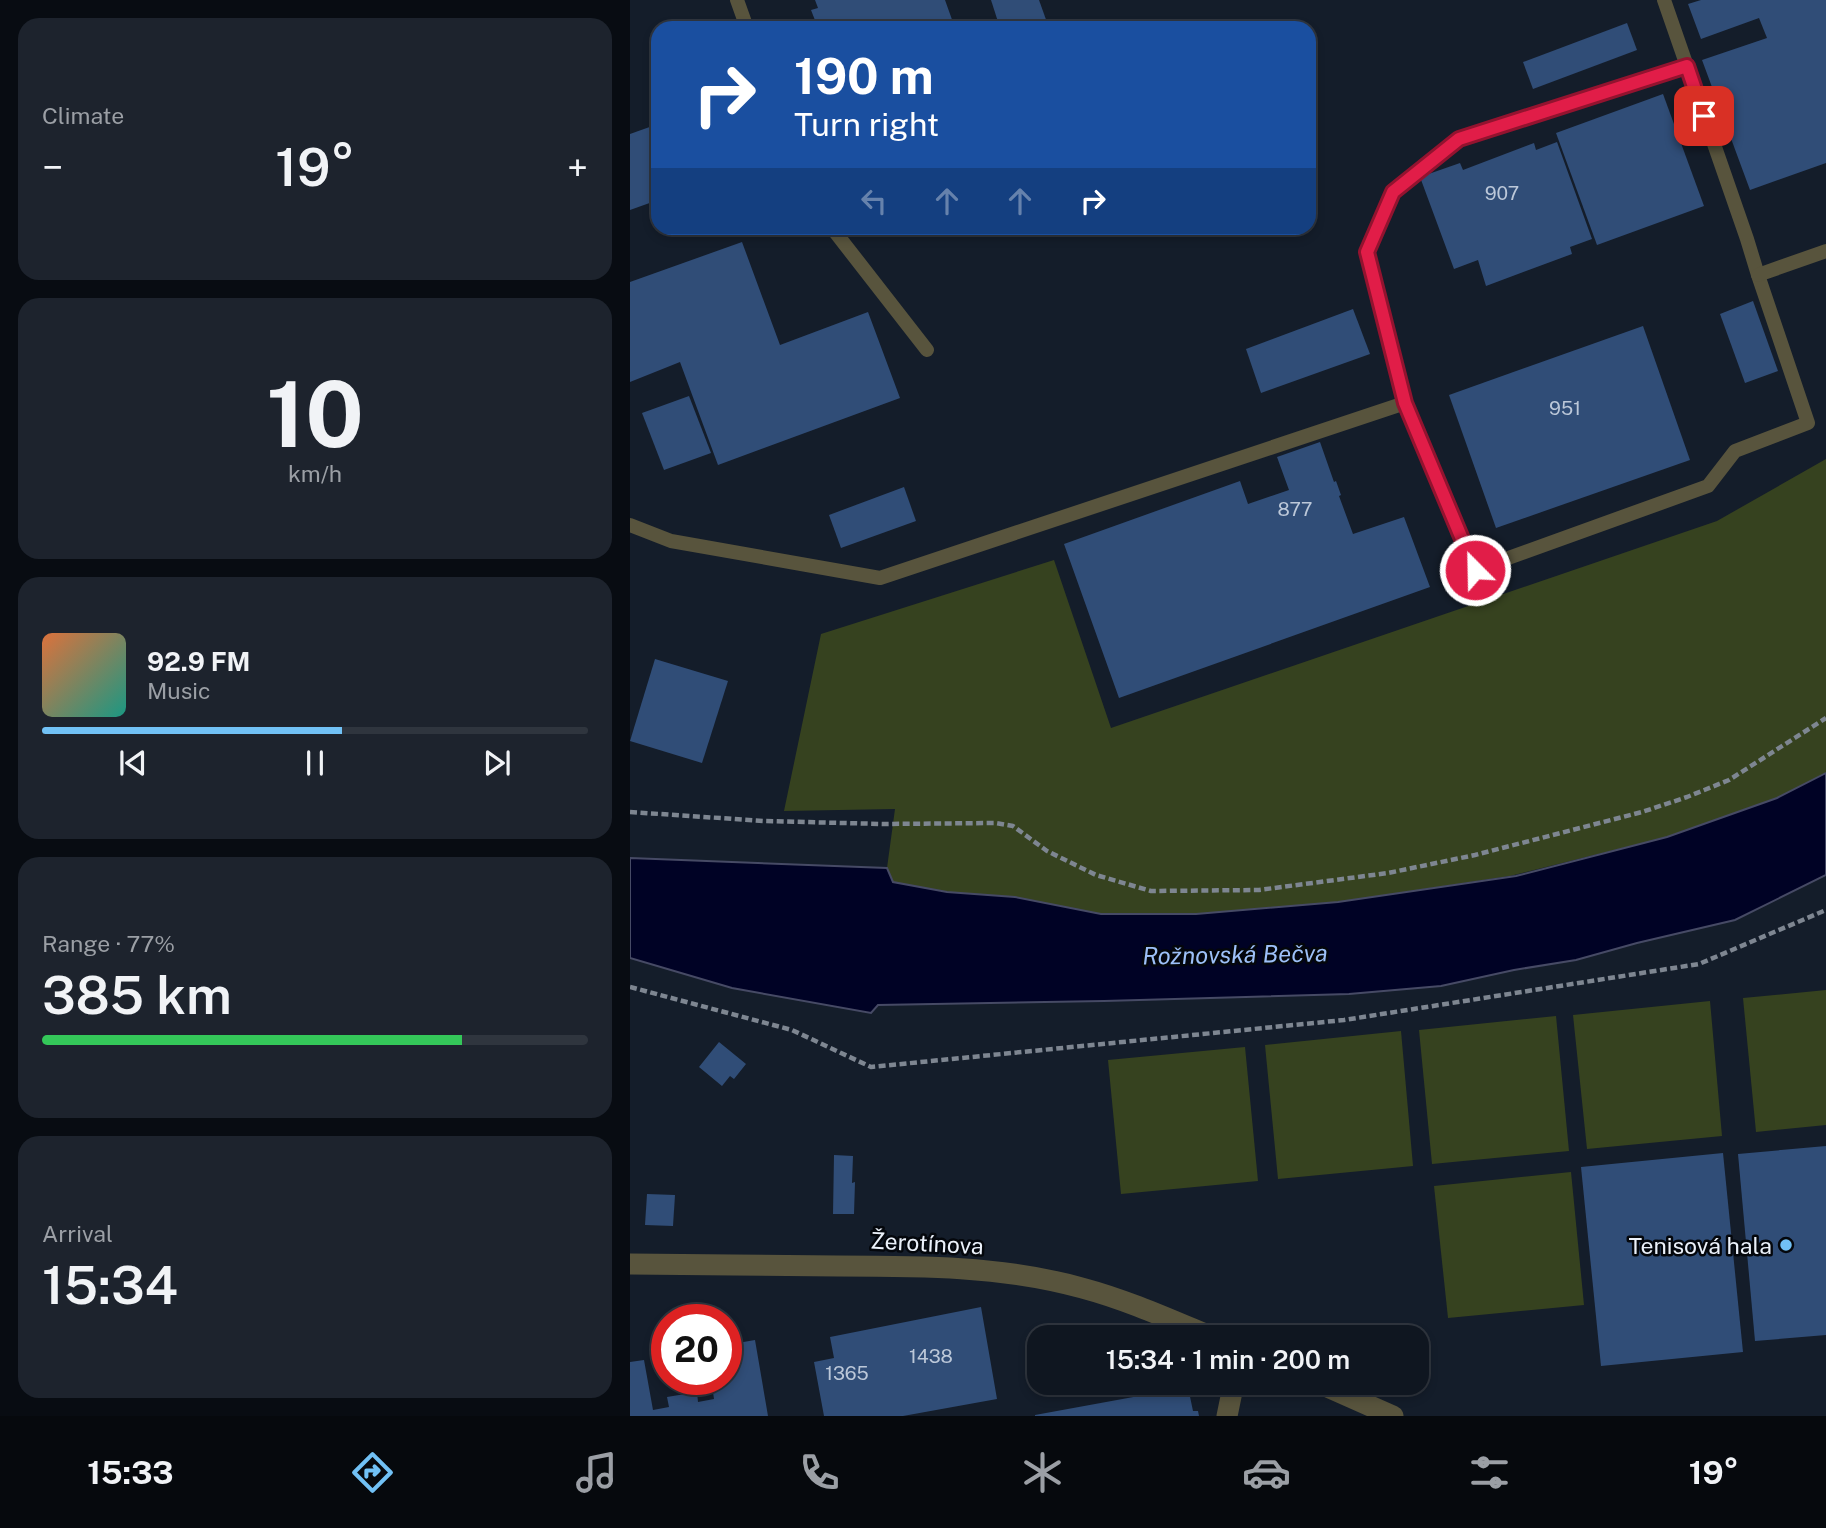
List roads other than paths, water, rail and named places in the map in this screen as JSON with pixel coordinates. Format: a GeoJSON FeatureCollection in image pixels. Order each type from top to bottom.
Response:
{"type":"FeatureCollection","features":[{"type":"Feature","properties":{"kind":"street","name":"Žerotínova"},"geometry":{"type":"LineString","coordinates":[[630,1264],[962,1269],[1016,1275],[1081,1288],[1146,1308],[1185,1325]]}},
{"type":"Feature","properties":{"kind":"street"},"geometry":{"type":"LineString","coordinates":[[1227,1416],[1231,1395]]}},
{"type":"Feature","properties":{"kind":"street"},"geometry":{"type":"LineString","coordinates":[[1345,1395],[1393,1416]]}},
{"type":"Feature","properties":{"kind":"lane"},"geometry":{"type":"LineString","coordinates":[[737,0],[744,21]]}},
{"type":"Feature","properties":{"kind":"lane"},"geometry":{"type":"LineString","coordinates":[[1664,0],[1687,66],[1747,239],[1808,423],[1735,451],[1707,486],[1475,570],[1405,403],[1367,252],[1393,192],[1459,139],[1687,66]]}},
{"type":"Feature","properties":{"kind":"lane"},"geometry":{"type":"LineString","coordinates":[[837,235],[927,350]]}},
{"type":"Feature","properties":{"kind":"lane"},"geometry":{"type":"LineString","coordinates":[[1758,275],[1826,251]]}},
{"type":"Feature","properties":{"kind":"lane"},"geometry":{"type":"LineString","coordinates":[[630,526],[671,541],[880,579],[1405,403]]}},
{"type":"Feature","properties":{"kind":"water","name":"Rožnovská Bečva"},"geometry":{"type":"Polygon","coordinates":[[[1826,773],[1826,875],[1735,920],[1576,960],[1441,986],[1349,994],[878,1005],[871,1013],[732,988],[630,958],[630,858],[887,868],[893,882],[947,892],[1015,897],[1101,914],[1196,914],[1338,902],[1516,876],[1667,837],[1777,798],[1826,773]]]}},
{"type":"Feature","properties":{"kind":"place","name":"Tenisová hala"},"geometry":{"type":"Point","coordinates":[1786,1245]}}]}
